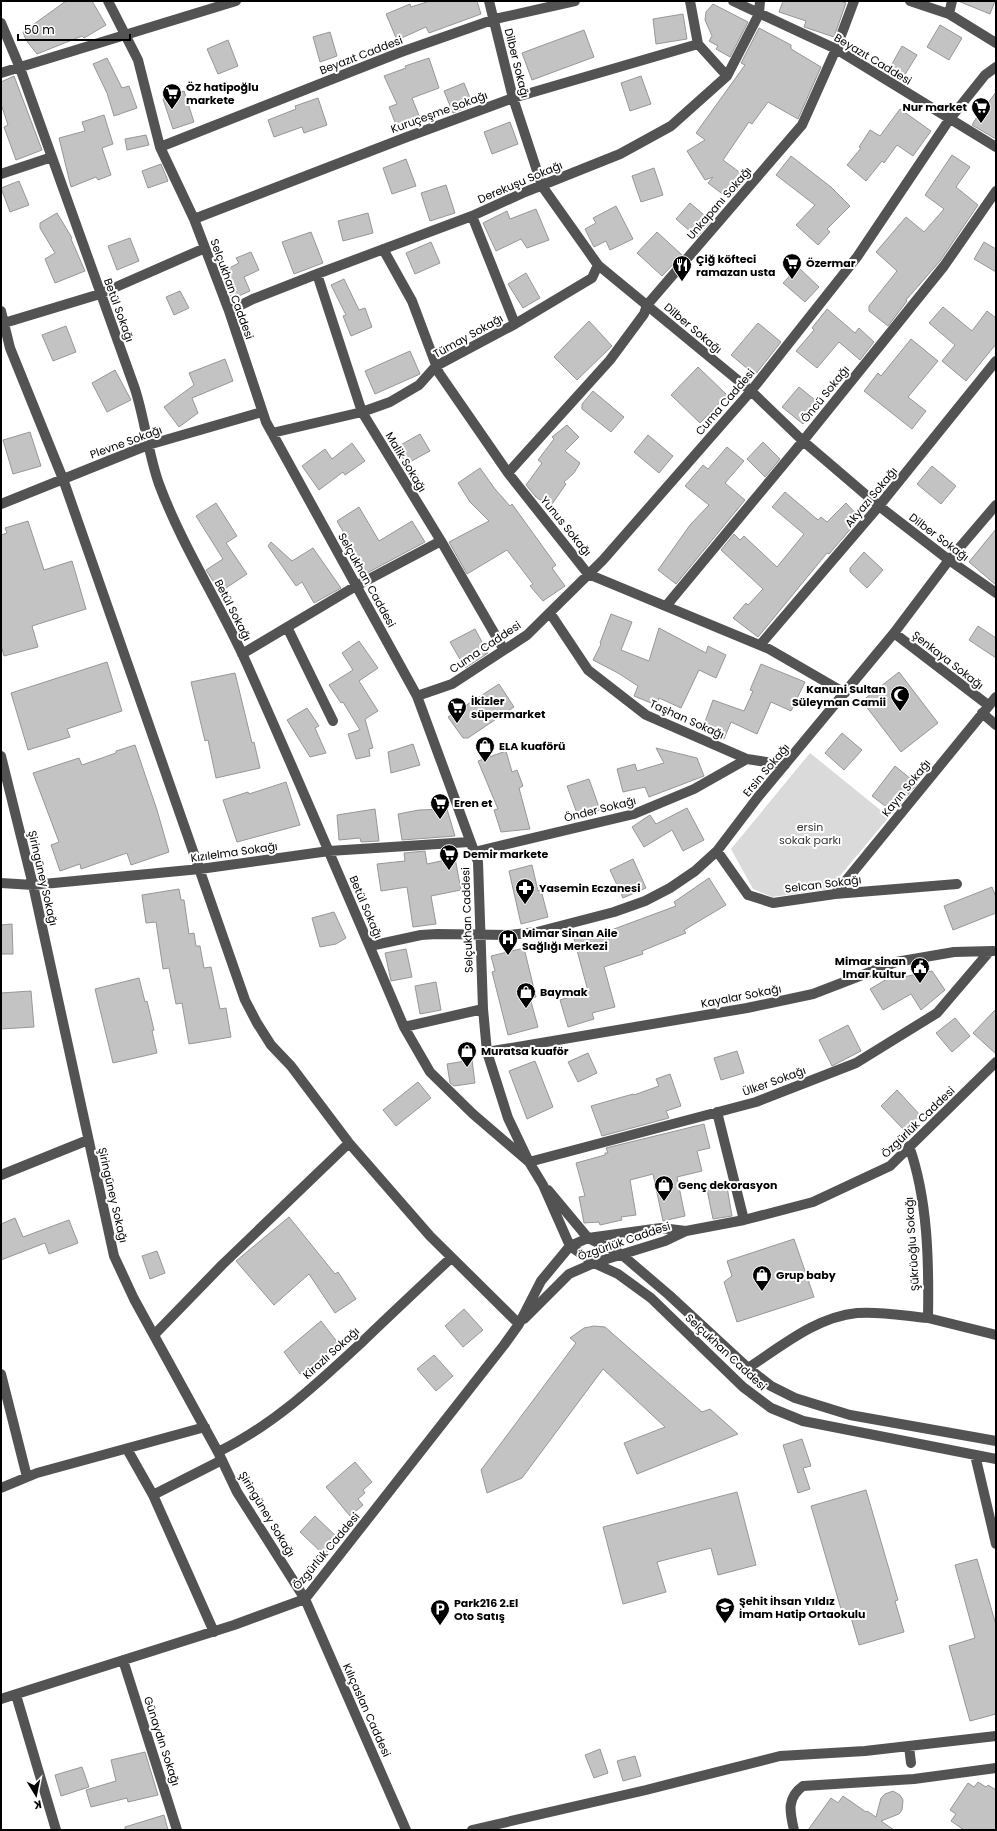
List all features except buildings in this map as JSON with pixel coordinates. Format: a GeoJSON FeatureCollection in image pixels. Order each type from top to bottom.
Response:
{"type":"FeatureCollection","features":[{"type":"Feature","properties":{"kind":"street","name":"Selçukhan Caddesi"},"geometry":{"type":"LineString","coordinates":[[108,1],[127,35],[138,60],[160,147],[194,219],[229,311],[262,412],[272,433],[417,696],[478,862],[483,1010],[487,1052],[508,1118],[529,1162],[543,1185],[570,1246],[594,1263],[618,1274],[651,1298],[743,1387],[771,1408],[803,1421],[996,1459]]}},
{"type":"Feature","properties":{"kind":"street"},"geometry":{"type":"LineString","coordinates":[[1,73],[236,1]]}},
{"type":"Feature","properties":{"kind":"street","name":"Dilber Sokağı"},"geometry":{"type":"LineString","coordinates":[[489,1],[495,19],[513,98],[542,186],[598,265],[751,391],[803,441],[879,506],[948,560],[996,593]]}},
{"type":"Feature","properties":{"kind":"street","name":"Beyazıt Caddesi"},"geometry":{"type":"LineString","coordinates":[[160,147],[401,52],[495,19],[575,1]]}},
{"type":"Feature","properties":{"kind":"street"},"geometry":{"type":"LineString","coordinates":[[690,1],[698,44],[727,76]]}},
{"type":"Feature","properties":{"kind":"street","name":"Beyazıt Caddesi"},"geometry":{"type":"LineString","coordinates":[[733,1],[836,50],[949,120],[996,147]]}},
{"type":"Feature","properties":{"kind":"street","name":"Derekuşu Sokağı"},"geometry":{"type":"LineString","coordinates":[[229,311],[253,299],[472,216],[620,154],[671,126],[727,76],[759,14],[760,1]]}},
{"type":"Feature","properties":{"kind":"street","name":"Unkapanı Sokağı"},"geometry":{"type":"LineString","coordinates":[[508,473],[610,360],[644,314],[647,305],[802,125],[836,50],[854,1]]}},
{"type":"Feature","properties":{"kind":"street"},"geometry":{"type":"LineString","coordinates":[[910,1],[949,14],[996,43]]}},
{"type":"Feature","properties":{"kind":"street"},"geometry":{"type":"LineString","coordinates":[[949,14],[952,1]]}},
{"type":"Feature","properties":{"kind":"street","name":"Betül Sokağı"},"geometry":{"type":"LineString","coordinates":[[1,23],[20,68],[137,395],[143,414],[148,445],[158,482],[173,519],[242,654],[404,1026],[430,1072],[473,1114],[529,1162]]}},
{"type":"Feature","properties":{"kind":"street","name":"Kuruçeşme Sokağı"},"geometry":{"type":"LineString","coordinates":[[194,219],[513,98],[698,44]]}},
{"type":"Feature","properties":{"kind":"street","name":"Cuma Caddesi"},"geometry":{"type":"LineString","coordinates":[[417,696],[452,684],[527,635],[588,574],[751,391],[857,257],[949,120],[985,74],[996,67]]}},
{"type":"Feature","properties":{"kind":"street"},"geometry":{"type":"LineString","coordinates":[[1,174],[52,157]]}},
{"type":"Feature","properties":{"kind":"street","name":"Öncü Sokağı"},"geometry":{"type":"LineString","coordinates":[[666,606],[803,441],[944,266],[996,192]]}},
{"type":"Feature","properties":{"kind":"street"},"geometry":{"type":"LineString","coordinates":[[472,216],[515,324]]}},
{"type":"Feature","properties":{"kind":"street"},"geometry":{"type":"LineString","coordinates":[[2,324],[100,294],[204,248]]}},
{"type":"Feature","properties":{"kind":"street","name":"Yunus Sokağı"},"geometry":{"type":"LineString","coordinates":[[384,249],[412,301],[439,373],[508,473],[588,574],[760,645],[846,693]]}},
{"type":"Feature","properties":{"kind":"street","name":"Tümay Sokağı"},"geometry":{"type":"LineString","coordinates":[[272,433],[362,412],[390,402],[420,386],[436,366],[515,324],[592,278],[598,265]]}},
{"type":"Feature","properties":{"kind":"street","name":"Malik Sokağı"},"geometry":{"type":"LineString","coordinates":[[317,274],[362,412],[441,541],[504,650]]}},
{"type":"Feature","properties":{"kind":"street"},"geometry":{"type":"LineString","coordinates":[[1,311],[2,324],[10,348],[63,479],[245,1000],[271,1045],[290,1066],[349,1143],[451,1258],[519,1324]]}},
{"type":"Feature","properties":{"kind":"street","name":"Akyazı Sokağı"},"geometry":{"type":"LineString","coordinates":[[760,645],[879,506],[996,361]]}},
{"type":"Feature","properties":{"kind":"street","name":"Plevne Sokağı"},"geometry":{"type":"LineString","coordinates":[[1,504],[148,445],[262,412]]}},
{"type":"Feature","properties":{"kind":"street","name":"Ersin Sokağı"},"geometry":{"type":"LineString","coordinates":[[370,946],[421,935],[509,935],[537,932],[614,912],[645,901],[670,888],[695,871],[717,851],[758,797],[846,693],[894,633],[948,560],[996,505]]}},
{"type":"Feature","properties":{"kind":"street"},"geometry":{"type":"LineString","coordinates":[[242,654],[356,586],[441,541]]}},
{"type":"Feature","properties":{"kind":"street","name":"Taşhan Sokağı"},"geometry":{"type":"LineString","coordinates":[[550,612],[588,670],[646,715],[747,759],[785,765]]}},
{"type":"Feature","properties":{"kind":"street"},"geometry":{"type":"LineString","coordinates":[[287,627],[333,722]]}},
{"type":"Feature","properties":{"kind":"street","name":"Şenkaya Sokağı"},"geometry":{"type":"LineString","coordinates":[[894,633],[985,709],[996,725]]}},
{"type":"Feature","properties":{"kind":"street","name":"Kayın Sokağı"},"geometry":{"type":"LineString","coordinates":[[835,894],[996,697]]}},
{"type":"Feature","properties":{"kind":"street","name":"Şiringüney Sokağı"},"geometry":{"type":"LineString","coordinates":[[1,756],[33,885],[114,1256],[134,1299],[220,1456],[237,1492],[305,1599]]}},
{"type":"Feature","properties":{"kind":"street","name":"Önder Sokağı"},"geometry":{"type":"LineString","coordinates":[[472,847],[634,814],[694,789],[747,759]]}},
{"type":"Feature","properties":{"kind":"street","name":"Kızılelma Sokağı"},"geometry":{"type":"LineString","coordinates":[[1,883],[33,885],[200,869],[329,851],[472,847]]}},
{"type":"Feature","properties":{"kind":"street","name":"Selcan Sokağı"},"geometry":{"type":"LineString","coordinates":[[717,851],[748,895],[773,903],[835,894],[957,884]]}},
{"type":"Feature","properties":{"kind":"street","name":"Kayalar Sokağı"},"geometry":{"type":"LineString","coordinates":[[487,1052],[747,1008],[813,994],[896,962],[954,952],[993,951]]}},
{"type":"Feature","properties":{"kind":"street","name":"Ülker Sokağı"},"geometry":{"type":"LineString","coordinates":[[529,1162],[756,1102],[856,1063],[937,1013],[993,951]]}},
{"type":"Feature","properties":{"kind":"street"},"geometry":{"type":"LineString","coordinates":[[404,1026],[483,1010]]}},
{"type":"Feature","properties":{"kind":"street","name":"Özgürlük Caddesi"},"geometry":{"type":"LineString","coordinates":[[519,1324],[543,1302],[569,1274],[594,1263],[665,1241],[686,1231],[744,1220],[813,1202],[890,1166],[909,1146],[994,1068]]}},
{"type":"Feature","properties":{"kind":"street"},"geometry":{"type":"LineString","coordinates":[[717,1112],[744,1220]]}},
{"type":"Feature","properties":{"kind":"street"},"geometry":{"type":"LineString","coordinates":[[1,1175],[88,1140]]}},
{"type":"Feature","properties":{"kind":"street"},"geometry":{"type":"LineString","coordinates":[[154,1335],[222,1266],[349,1143]]}},
{"type":"Feature","properties":{"kind":"street","name":"Şükrüoğlu Sokağı"},"geometry":{"type":"LineString","coordinates":[[909,1146],[920,1184],[929,1273],[928,1318]]}},
{"type":"Feature","properties":{"kind":"street","name":"Selçukhan Caddesi"},"geometry":{"type":"LineString","coordinates":[[543,1185],[588,1238],[621,1254],[669,1295],[748,1368],[771,1386],[795,1398],[850,1414],[996,1441]]}},
{"type":"Feature","properties":{"kind":"street","name":"Özgürlük Caddesi"},"geometry":{"type":"LineString","coordinates":[[1,1699],[214,1632],[305,1599],[476,1382],[519,1324],[541,1281],[570,1246],[588,1238],[661,1228],[686,1231]]}},
{"type":"Feature","properties":{"kind":"street","name":"Kirazlı Sokağı"},"geometry":{"type":"LineString","coordinates":[[153,1495],[220,1456],[287,1409],[331,1371],[451,1258]]}},
{"type":"Feature","properties":{"kind":"street"},"geometry":{"type":"LineString","coordinates":[[748,1368],[805,1331],[834,1318],[869,1313],[928,1318],[996,1335]]}},
{"type":"Feature","properties":{"kind":"street"},"geometry":{"type":"LineString","coordinates":[[1,1374],[27,1477]]}},
{"type":"Feature","properties":{"kind":"street"},"geometry":{"type":"LineString","coordinates":[[1,1488],[27,1477],[205,1428]]}},
{"type":"Feature","properties":{"kind":"street"},"geometry":{"type":"LineString","coordinates":[[127,1449],[153,1495],[214,1632]]}},
{"type":"Feature","properties":{"kind":"street"},"geometry":{"type":"LineString","coordinates":[[975,1455],[996,1544]]}},
{"type":"Feature","properties":{"kind":"street","name":"Kılıçaslan Caddesi"},"geometry":{"type":"LineString","coordinates":[[305,1599],[406,1830]]}},
{"type":"Feature","properties":{"kind":"street","name":"Günaydın Sokağı"},"geometry":{"type":"LineString","coordinates":[[123,1660],[177,1830]]}},
{"type":"Feature","properties":{"kind":"street"},"geometry":{"type":"LineString","coordinates":[[16,1695],[56,1830]]}},
{"type":"Feature","properties":{"kind":"street"},"geometry":{"type":"LineString","coordinates":[[472,1830],[646,1790],[780,1756],[909,1746],[996,1736]]}},
{"type":"Feature","properties":{"kind":"street"},"geometry":{"type":"LineString","coordinates":[[909,1746],[912,1771]]}},
{"type":"Feature","properties":{"kind":"street"},"geometry":{"type":"LineString","coordinates":[[794,1830],[789,1810],[790,1804],[794,1793],[803,1786],[912,1771],[996,1768]]}},
{"type":"Feature","properties":{"kind":"green space","name":"ersin sokak parkı"},"geometry":{"type":"Polygon","coordinates":[[[810,753],[889,817],[829,889],[772,897],[753,889],[731,849],[810,753]]]}},
{"type":"Feature","properties":{"kind":"place","name":"ÖZ hatipoğlu markete"},"geometry":{"type":"Point","coordinates":[172,110]}},
{"type":"Feature","properties":{"kind":"place","name":"Nur market"},"geometry":{"type":"Point","coordinates":[981,124]}},
{"type":"Feature","properties":{"kind":"place","name":"Özermar"},"geometry":{"type":"Point","coordinates":[792,280]}},
{"type":"Feature","properties":{"kind":"place","name":"Çiğ köfteci ramazan usta"},"geometry":{"type":"Point","coordinates":[682,282]}},
{"type":"Feature","properties":{"kind":"place","name":"Kanuni Sultan Süleyman Camii"},"geometry":{"type":"Point","coordinates":[900,712]}},
{"type":"Feature","properties":{"kind":"place","name":"İkizler süpermarket"},"geometry":{"type":"Point","coordinates":[457,724]}},
{"type":"Feature","properties":{"kind":"place","name":"ELA kuaförü"},"geometry":{"type":"Point","coordinates":[485,763]}},
{"type":"Feature","properties":{"kind":"place","name":"Eren et"},"geometry":{"type":"Point","coordinates":[440,820]}},
{"type":"Feature","properties":{"kind":"place","name":"Demir markete"},"geometry":{"type":"Point","coordinates":[449,871]}},
{"type":"Feature","properties":{"kind":"place","name":"Yasemin Eczanesi"},"geometry":{"type":"Point","coordinates":[525,905]}},
{"type":"Feature","properties":{"kind":"place","name":"Mimar Sinan Aile Sağlığı Merkezi"},"geometry":{"type":"Point","coordinates":[508,956]}},
{"type":"Feature","properties":{"kind":"place","name":"Mimar sinan lmar kultur"},"geometry":{"type":"Point","coordinates":[920,984]}},
{"type":"Feature","properties":{"kind":"place","name":"Baymak"},"geometry":{"type":"Point","coordinates":[526,1009]}},
{"type":"Feature","properties":{"kind":"place","name":"Muratsa kuaför"},"geometry":{"type":"Point","coordinates":[467,1068]}},
{"type":"Feature","properties":{"kind":"place","name":"Genç dekorasyon"},"geometry":{"type":"Point","coordinates":[664,1202]}},
{"type":"Feature","properties":{"kind":"place","name":"Grup baby"},"geometry":{"type":"Point","coordinates":[762,1292]}},
{"type":"Feature","properties":{"kind":"place","name":"Şehit İhsan Yıldız İmam Hatip Ortaokulu"},"geometry":{"type":"Point","coordinates":[725,1624]}},
{"type":"Feature","properties":{"kind":"place","name":"Park216 2.El Oto Satış"},"geometry":{"type":"Point","coordinates":[440,1626]}}]}
